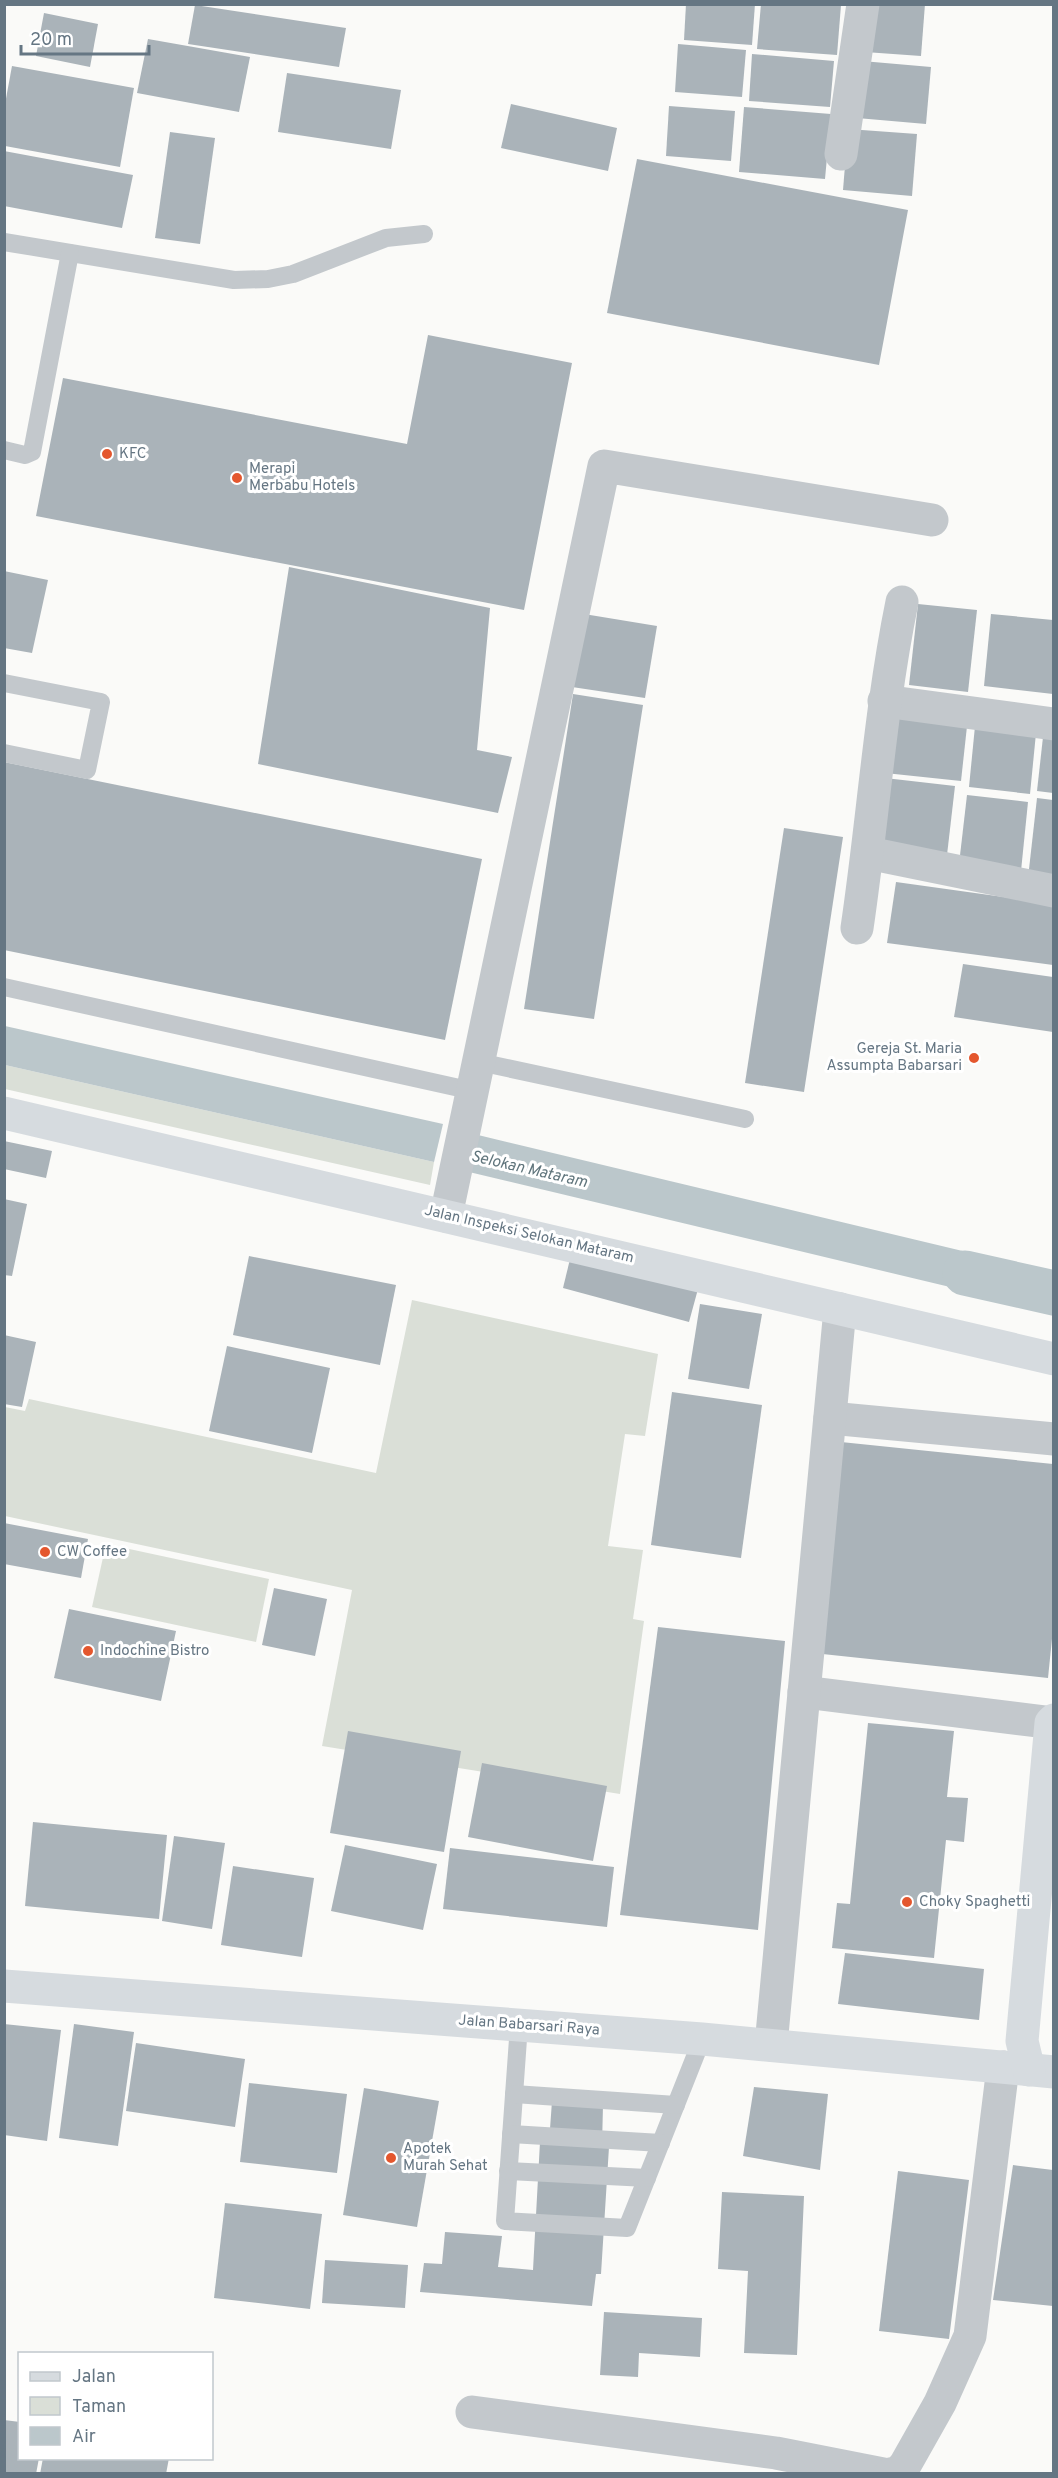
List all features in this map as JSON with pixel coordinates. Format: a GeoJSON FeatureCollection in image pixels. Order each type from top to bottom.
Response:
{"type":"FeatureCollection","features":[{"type":"Feature","properties":{"kind":"street"},"geometry":{"type":"LineString","coordinates":[[840,154],[863,4]]}},
{"type":"Feature","properties":{"kind":"street"},"geometry":{"type":"LineString","coordinates":[[446,1216],[604,466],[932,520]]}},
{"type":"Feature","properties":{"kind":"street"},"geometry":{"type":"LineString","coordinates":[[857,928],[868,853],[884,701],[902,602]]}},
{"type":"Feature","properties":{"kind":"street"},"geometry":{"type":"LineString","coordinates":[[884,701],[1053,724]]}},
{"type":"Feature","properties":{"kind":"street"},"geometry":{"type":"LineString","coordinates":[[868,853],[1053,891]]}},
{"type":"Feature","properties":{"kind":"street","name":"Jalan Inspeksi Selokan Mataram"},"geometry":{"type":"LineString","coordinates":[[4,1113],[1053,1359]]}},
{"type":"Feature","properties":{"kind":"street"},"geometry":{"type":"LineString","coordinates":[[771,2045],[840,1309]]}},
{"type":"Feature","properties":{"kind":"street"},"geometry":{"type":"LineString","coordinates":[[830,1418],[1053,1439]]}},
{"type":"Feature","properties":{"kind":"street"},"geometry":{"type":"LineString","coordinates":[[804,1692],[1053,1722],[1022,2041],[1028,2070]]}},
{"type":"Feature","properties":{"kind":"street"},"geometry":{"type":"LineString","coordinates":[[890,2474],[899,2472],[905,2465],[940,2403],[970,2336],[1028,2070],[1041,2043],[1053,1915]]}},
{"type":"Feature","properties":{"kind":"street","name":"Jalan Babarsari Raya"},"geometry":{"type":"LineString","coordinates":[[4,1986],[702,2039],[1028,2070]]}},
{"type":"Feature","properties":{"kind":"street"},"geometry":{"type":"LineString","coordinates":[[472,2412],[776,2453],[884,2474]]}},
{"type":"Feature","properties":{"kind":"lane"},"geometry":{"type":"LineString","coordinates":[[4,242],[234,280],[267,279],[293,274],[386,238],[424,234]]}},
{"type":"Feature","properties":{"kind":"lane"},"geometry":{"type":"LineString","coordinates":[[4,450],[25,455],[32,452],[70,253]]}},
{"type":"Feature","properties":{"kind":"lane"},"geometry":{"type":"LineString","coordinates":[[4,683],[101,702],[87,771],[4,753]]}},
{"type":"Feature","properties":{"kind":"lane"},"geometry":{"type":"LineString","coordinates":[[4,987],[476,1077],[745,1119]]}},
{"type":"Feature","properties":{"kind":"lane"},"geometry":{"type":"LineString","coordinates":[[519,2025],[505,2221],[627,2228],[702,2039]]}},
{"type":"Feature","properties":{"kind":"lane"},"geometry":{"type":"LineString","coordinates":[[514,2094],[676,2105]]}},
{"type":"Feature","properties":{"kind":"lane"},"geometry":{"type":"LineString","coordinates":[[511,2134],[661,2143]]}},
{"type":"Feature","properties":{"kind":"lane"},"geometry":{"type":"LineString","coordinates":[[508,2171],[647,2178]]}},
{"type":"Feature","properties":{"kind":"green space"},"geometry":{"type":"Polygon","coordinates":[[[5,1065],[434,1162],[430,1185],[5,1089],[5,1065]]]}},
{"type":"Feature","properties":{"kind":"green space"},"geometry":{"type":"Polygon","coordinates":[[[412,1300],[658,1354],[645,1436],[625,1434],[608,1546],[643,1550],[633,1619],[644,1621],[620,1794],[322,1746],[352,1590],[5,1516],[5,1407],[25,1411],[29,1399],[376,1473],[412,1300]]]}},
{"type":"Feature","properties":{"kind":"green space"},"geometry":{"type":"Polygon","coordinates":[[[106,1544],[269,1579],[256,1642],[92,1607],[106,1544]]]}},
{"type":"Feature","properties":{"kind":"water"},"geometry":{"type":"Polygon","coordinates":[[[5,1026],[443,1124],[434,1162],[5,1065],[5,1026]]]}},
{"type":"Feature","properties":{"kind":"water"},"geometry":{"type":"Polygon","coordinates":[[[478,1135],[1030,1267],[1021,1304],[469,1172],[478,1135]]]}},
{"type":"Feature","properties":{"kind":"building"},"geometry":{"type":"Polygon","coordinates":[[[686,4],[755,4],[752,45],[684,40],[686,4]]]}},
{"type":"Feature","properties":{"kind":"building"},"geometry":{"type":"Polygon","coordinates":[[[761,4],[841,5],[837,55],[757,49],[761,4]]]}},
{"type":"Feature","properties":{"kind":"building"},"geometry":{"type":"Polygon","coordinates":[[[869,4],[925,4],[921,56],[865,52],[869,4]]]}},
{"type":"Feature","properties":{"kind":"building"},"geometry":{"type":"Polygon","coordinates":[[[195,5],[346,28],[339,67],[188,44],[195,5]]]}},
{"type":"Feature","properties":{"kind":"building"},"geometry":{"type":"Polygon","coordinates":[[[44,13],[98,24],[90,67],[36,56],[44,13]]]}},
{"type":"Feature","properties":{"kind":"building"},"geometry":{"type":"Polygon","coordinates":[[[148,39],[250,57],[239,112],[137,93],[148,39]]]}},
{"type":"Feature","properties":{"kind":"building"},"geometry":{"type":"Polygon","coordinates":[[[678,44],[746,50],[742,97],[675,92],[678,44]]]}},
{"type":"Feature","properties":{"kind":"building"},"geometry":{"type":"Polygon","coordinates":[[[752,54],[834,61],[830,107],[749,101],[752,54]]]}},
{"type":"Feature","properties":{"kind":"building"},"geometry":{"type":"Polygon","coordinates":[[[862,61],[931,67],[926,124],[857,118],[862,61]]]}},
{"type":"Feature","properties":{"kind":"building"},"geometry":{"type":"Polygon","coordinates":[[[12,66],[134,88],[120,167],[5,146],[5,104],[12,66]]]}},
{"type":"Feature","properties":{"kind":"building"},"geometry":{"type":"Polygon","coordinates":[[[287,73],[401,90],[391,149],[278,132],[287,73]]]}},
{"type":"Feature","properties":{"kind":"building"},"geometry":{"type":"Polygon","coordinates":[[[511,104],[617,128],[608,171],[501,148],[511,104]]]}},
{"type":"Feature","properties":{"kind":"building"},"geometry":{"type":"Polygon","coordinates":[[[669,106],[735,111],[731,161],[666,156],[669,106]]]}},
{"type":"Feature","properties":{"kind":"building"},"geometry":{"type":"Polygon","coordinates":[[[744,107],[831,114],[825,179],[739,172],[744,107]]]}},
{"type":"Feature","properties":{"kind":"building"},"geometry":{"type":"Polygon","coordinates":[[[848,129],[917,134],[912,196],[843,190],[848,129]]]}},
{"type":"Feature","properties":{"kind":"building"},"geometry":{"type":"Polygon","coordinates":[[[170,132],[215,138],[200,244],[155,238],[170,132]]]}},
{"type":"Feature","properties":{"kind":"building"},"geometry":{"type":"Polygon","coordinates":[[[4,151],[133,175],[122,228],[4,206],[4,151]]]}},
{"type":"Feature","properties":{"kind":"building"},"geometry":{"type":"Polygon","coordinates":[[[637,159],[908,210],[879,365],[607,313],[637,159]]]}},
{"type":"Feature","properties":{"kind":"building"},"geometry":{"type":"Polygon","coordinates":[[[428,335],[572,363],[524,610],[36,516],[63,378],[407,444],[428,335]]]}},
{"type":"Feature","properties":{"kind":"building"},"geometry":{"type":"Polygon","coordinates":[[[289,567],[490,608],[477,750],[512,757],[498,813],[258,764],[289,567]]]}},
{"type":"Feature","properties":{"kind":"building"},"geometry":{"type":"Polygon","coordinates":[[[4,571],[48,580],[32,653],[4,648],[4,571]]]}},
{"type":"Feature","properties":{"kind":"building"},"geometry":{"type":"Polygon","coordinates":[[[918,604],[977,610],[968,692],[909,685],[918,604]]]}},
{"type":"Feature","properties":{"kind":"building"},"geometry":{"type":"Polygon","coordinates":[[[584,614],[657,626],[645,698],[572,687],[584,614]]]}},
{"type":"Feature","properties":{"kind":"building"},"geometry":{"type":"Polygon","coordinates":[[[991,614],[1053,620],[1053,694],[984,686],[991,614]]]}},
{"type":"Feature","properties":{"kind":"building"},"geometry":{"type":"Polygon","coordinates":[[[573,694],[643,705],[594,1019],[524,1009],[573,694]]]}},
{"type":"Feature","properties":{"kind":"building"},"geometry":{"type":"Polygon","coordinates":[[[892,709],[968,717],[961,781],[885,773],[892,709]]]}},
{"type":"Feature","properties":{"kind":"building"},"geometry":{"type":"Polygon","coordinates":[[[976,716],[1037,723],[1030,794],[969,787],[976,716]]]}},
{"type":"Feature","properties":{"kind":"building"},"geometry":{"type":"Polygon","coordinates":[[[1044,728],[1053,730],[1053,793],[1037,791],[1044,728]]]}},
{"type":"Feature","properties":{"kind":"building"},"geometry":{"type":"Polygon","coordinates":[[[4,762],[482,859],[445,1040],[4,950],[4,762]]]}},
{"type":"Feature","properties":{"kind":"building"},"geometry":{"type":"Polygon","coordinates":[[[885,778],[955,786],[947,855],[877,847],[885,778]]]}},
{"type":"Feature","properties":{"kind":"building"},"geometry":{"type":"Polygon","coordinates":[[[967,795],[1028,802],[1021,871],[959,864],[967,795]]]}},
{"type":"Feature","properties":{"kind":"building"},"geometry":{"type":"Polygon","coordinates":[[[1037,798],[1053,800],[1053,880],[1028,878],[1037,798]]]}},
{"type":"Feature","properties":{"kind":"building"},"geometry":{"type":"Polygon","coordinates":[[[784,828],[843,837],[804,1092],[745,1083],[784,828]]]}},
{"type":"Feature","properties":{"kind":"building"},"geometry":{"type":"Polygon","coordinates":[[[896,882],[1053,904],[1053,965],[887,943],[896,882]]]}},
{"type":"Feature","properties":{"kind":"building"},"geometry":{"type":"Polygon","coordinates":[[[963,964],[1053,977],[1053,1032],[954,1017],[963,964]]]}},
{"type":"Feature","properties":{"kind":"building"},"geometry":{"type":"Polygon","coordinates":[[[4,1141],[52,1151],[46,1178],[4,1169],[4,1141]]]}},
{"type":"Feature","properties":{"kind":"building"},"geometry":{"type":"Polygon","coordinates":[[[4,1199],[27,1204],[12,1276],[4,1275],[4,1199]]]}},
{"type":"Feature","properties":{"kind":"building"},"geometry":{"type":"Polygon","coordinates":[[[571,1255],[698,1289],[689,1322],[563,1288],[571,1255]]]}},
{"type":"Feature","properties":{"kind":"building"},"geometry":{"type":"Polygon","coordinates":[[[249,1256],[396,1285],[380,1365],[233,1335],[249,1256]]]}},
{"type":"Feature","properties":{"kind":"building"},"geometry":{"type":"Polygon","coordinates":[[[700,1304],[762,1314],[749,1389],[688,1379],[700,1304]]]}},
{"type":"Feature","properties":{"kind":"building"},"geometry":{"type":"Polygon","coordinates":[[[4,1335],[36,1342],[22,1407],[4,1404],[4,1335]]]}},
{"type":"Feature","properties":{"kind":"building"},"geometry":{"type":"Polygon","coordinates":[[[227,1346],[330,1368],[312,1453],[209,1431],[227,1346]]]}},
{"type":"Feature","properties":{"kind":"building"},"geometry":{"type":"Polygon","coordinates":[[[672,1392],[762,1405],[741,1558],[651,1545],[672,1392]]]}},
{"type":"Feature","properties":{"kind":"building"},"geometry":{"type":"Polygon","coordinates":[[[841,1442],[1053,1464],[1053,1629],[1048,1678],[813,1653],[841,1442]]]}},
{"type":"Feature","properties":{"kind":"building","name":"CW Coffee"},"geometry":{"type":"Polygon","coordinates":[[[4,1523],[88,1539],[81,1578],[4,1564],[4,1523]]]}},
{"type":"Feature","properties":{"kind":"building"},"geometry":{"type":"Polygon","coordinates":[[[274,1588],[327,1599],[315,1656],[262,1645],[274,1588]]]}},
{"type":"Feature","properties":{"kind":"building"},"geometry":{"type":"Polygon","coordinates":[[[69,1609],[176,1631],[161,1701],[54,1678],[69,1609]]]}},
{"type":"Feature","properties":{"kind":"building"},"geometry":{"type":"Polygon","coordinates":[[[658,1627],[785,1641],[758,1930],[620,1915],[658,1627]]]}},
{"type":"Feature","properties":{"kind":"building"},"geometry":{"type":"Polygon","coordinates":[[[868,1723],[954,1731],[947,1797],[968,1798],[964,1842],[946,1840],[934,1958],[832,1948],[837,1903],[850,1904],[868,1723]]]}},
{"type":"Feature","properties":{"kind":"building"},"geometry":{"type":"Polygon","coordinates":[[[348,1731],[461,1751],[444,1852],[330,1833],[348,1731]]]}},
{"type":"Feature","properties":{"kind":"building"},"geometry":{"type":"Polygon","coordinates":[[[482,1763],[607,1786],[593,1861],[468,1837],[482,1763]]]}},
{"type":"Feature","properties":{"kind":"building"},"geometry":{"type":"Polygon","coordinates":[[[33,1822],[167,1835],[159,1919],[25,1906],[33,1822]]]}},
{"type":"Feature","properties":{"kind":"building"},"geometry":{"type":"Polygon","coordinates":[[[174,1836],[225,1843],[212,1929],[162,1921],[174,1836]]]}},
{"type":"Feature","properties":{"kind":"building"},"geometry":{"type":"Polygon","coordinates":[[[345,1845],[437,1864],[423,1930],[331,1911],[345,1845]]]}},
{"type":"Feature","properties":{"kind":"building"},"geometry":{"type":"Polygon","coordinates":[[[450,1848],[614,1867],[607,1927],[443,1909],[450,1848]]]}},
{"type":"Feature","properties":{"kind":"building"},"geometry":{"type":"Polygon","coordinates":[[[233,1866],[314,1878],[302,1957],[221,1945],[233,1866]]]}},
{"type":"Feature","properties":{"kind":"building"},"geometry":{"type":"Polygon","coordinates":[[[845,1953],[984,1969],[979,2020],[838,2004],[845,1953]]]}},
{"type":"Feature","properties":{"kind":"building"},"geometry":{"type":"Polygon","coordinates":[[[4,2024],[61,2030],[47,2141],[4,2135],[4,2024]]]}},
{"type":"Feature","properties":{"kind":"building"},"geometry":{"type":"Polygon","coordinates":[[[74,2024],[134,2032],[118,2146],[59,2138],[74,2024]]]}},
{"type":"Feature","properties":{"kind":"building"},"geometry":{"type":"Polygon","coordinates":[[[136,2043],[245,2059],[235,2127],[126,2111],[136,2043]]]}},
{"type":"Feature","properties":{"kind":"building"},"geometry":{"type":"Polygon","coordinates":[[[249,2083],[347,2094],[337,2173],[240,2162],[249,2083]]]}},
{"type":"Feature","properties":{"kind":"building"},"geometry":{"type":"Polygon","coordinates":[[[754,2087],[828,2094],[820,2170],[743,2156],[754,2087]]]}},
{"type":"Feature","properties":{"kind":"building","name":"Apotek Murah Sehat"},"geometry":{"type":"Polygon","coordinates":[[[364,2088],[439,2101],[417,2227],[343,2215],[364,2088]]]}},
{"type":"Feature","properties":{"kind":"building"},"geometry":{"type":"Polygon","coordinates":[[[552,2101],[603,2105],[602,2146],[609,2147],[601,2274],[596,2274],[592,2306],[420,2292],[424,2263],[442,2264],[445,2232],[502,2236],[498,2267],[533,2270],[540,2142],[549,2143],[552,2101]]]}},
{"type":"Feature","properties":{"kind":"building"},"geometry":{"type":"Polygon","coordinates":[[[1013,2165],[1053,2170],[1053,2306],[993,2300],[1013,2165]]]}},
{"type":"Feature","properties":{"kind":"building"},"geometry":{"type":"Polygon","coordinates":[[[898,2171],[969,2180],[949,2339],[879,2331],[898,2171]]]}},
{"type":"Feature","properties":{"kind":"building"},"geometry":{"type":"Polygon","coordinates":[[[722,2192],[804,2196],[797,2355],[744,2353],[748,2271],[718,2269],[722,2192]]]}},
{"type":"Feature","properties":{"kind":"building"},"geometry":{"type":"Polygon","coordinates":[[[225,2203],[322,2214],[310,2309],[214,2298],[225,2203]]]}},
{"type":"Feature","properties":{"kind":"building"},"geometry":{"type":"Polygon","coordinates":[[[325,2260],[408,2265],[405,2308],[322,2303],[325,2260]]]}},
{"type":"Feature","properties":{"kind":"building"},"geometry":{"type":"Polygon","coordinates":[[[604,2312],[702,2318],[700,2357],[639,2353],[638,2377],[600,2375],[604,2312]]]}},
{"type":"Feature","properties":{"kind":"building"},"geometry":{"type":"Polygon","coordinates":[[[4,2420],[18,2422],[18,2460],[39,2460],[36,2474],[4,2474],[4,2420]]]}},
{"type":"Feature","properties":{"kind":"building"},"geometry":{"type":"Polygon","coordinates":[[[43,2460],[169,2460],[166,2474],[40,2474],[43,2460]]]}},
{"type":"Feature","properties":{"kind":"waterway","name":"Selokan Mataram"},"geometry":{"type":"LineString","coordinates":[[965,1273],[1054,1293]]}},
{"type":"Feature","properties":{"kind":"place","name":"KFC"},"geometry":{"type":"Point","coordinates":[107,454]}},
{"type":"Feature","properties":{"kind":"place","name":"Merapi Merbabu Hotels"},"geometry":{"type":"Point","coordinates":[237,478]}},
{"type":"Feature","properties":{"kind":"place","name":"Gereja St. Maria Assumpta Babarsari"},"geometry":{"type":"Point","coordinates":[974,1058]}},
{"type":"Feature","properties":{"kind":"place","name":"CW Coffee"},"geometry":{"type":"Point","coordinates":[45,1552]}},
{"type":"Feature","properties":{"kind":"place","name":"Indochine Bistro"},"geometry":{"type":"Point","coordinates":[88,1651]}},
{"type":"Feature","properties":{"kind":"place","name":"Choky Spaghetti"},"geometry":{"type":"Point","coordinates":[907,1902]}},
{"type":"Feature","properties":{"kind":"place","name":"Apotek Murah Sehat"},"geometry":{"type":"Point","coordinates":[391,2158]}}]}
